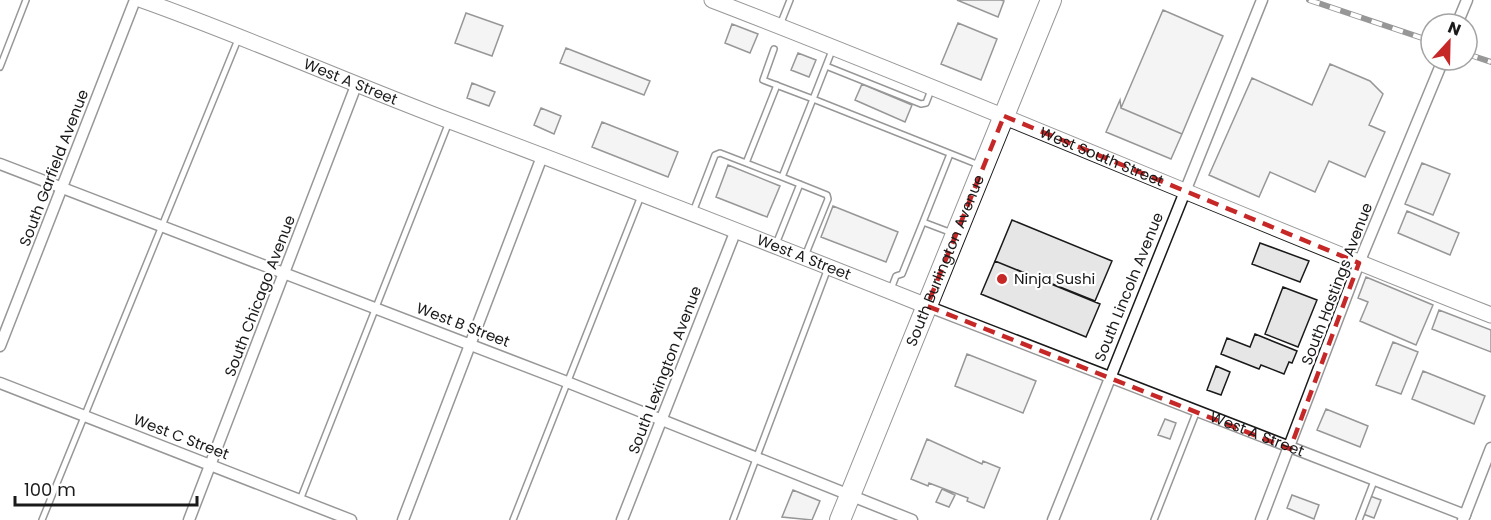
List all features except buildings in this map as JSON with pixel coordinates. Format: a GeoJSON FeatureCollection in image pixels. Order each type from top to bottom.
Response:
{"type":"FeatureCollection","features":[{"type":"Feature","properties":{"kind":"highway","name":"South Burlington Avenue"},"geometry":{"type":"LineString","coordinates":[[840,520],[1051,0]]}},
{"type":"Feature","properties":{"kind":"street","name":"South Garfield Avenue"},"geometry":{"type":"LineString","coordinates":[[0,346],[135,0]]}},
{"type":"Feature","properties":{"kind":"street","name":"West A Street"},"geometry":{"type":"LineString","coordinates":[[142,0],[450,120],[643,192],[1464,518]]}},
{"type":"Feature","properties":{"kind":"street","name":"West South Street"},"geometry":{"type":"LineString","coordinates":[[712,0],[1004,116],[1184,193],[1491,315]]}},
{"type":"Feature","properties":{"kind":"street","name":"South Lincoln Avenue"},"geometry":{"type":"LineString","coordinates":[[1053,520],[1262,0]]}},
{"type":"Feature","properties":{"kind":"street","name":"South Hastings Avenue"},"geometry":{"type":"LineString","coordinates":[[1261,520],[1359,263],[1438,72]]}},
{"type":"Feature","properties":{"kind":"street","name":"South Chicago Avenue"},"geometry":{"type":"LineString","coordinates":[[189,520],[357,83]]}},
{"type":"Feature","properties":{"kind":"street"},"geometry":{"type":"LineString","coordinates":[[403,520],[543,154]]}},
{"type":"Feature","properties":{"kind":"street","name":"West B Street"},"geometry":{"type":"LineString","coordinates":[[0,164],[567,382],[912,520]]}},
{"type":"Feature","properties":{"kind":"street","name":"South Lexington Avenue"},"geometry":{"type":"LineString","coordinates":[[622,520],[735,230]]}},
{"type":"Feature","properties":{"kind":"street","name":"West C Street"},"geometry":{"type":"LineString","coordinates":[[0,383],[351,520]]}},
{"type":"Feature","properties":{"kind":"street"},"geometry":{"type":"LineString","coordinates":[[1464,518],[1491,448]]}},
{"type":"Feature","properties":{"kind":"lane"},"geometry":{"type":"LineString","coordinates":[[0,67],[26,0]]}},
{"type":"Feature","properties":{"kind":"lane"},"geometry":{"type":"LineString","coordinates":[[780,26],[790,0]]}},
{"type":"Feature","properties":{"kind":"lane"},"geometry":{"type":"LineString","coordinates":[[42,520],[239,36]]}},
{"type":"Feature","properties":{"kind":"lane"},"geometry":{"type":"LineString","coordinates":[[783,177],[833,47]]}},
{"type":"Feature","properties":{"kind":"lane"},"geometry":{"type":"LineString","coordinates":[[774,49],[762,77],[983,167]]}},
{"type":"Feature","properties":{"kind":"lane"},"geometry":{"type":"LineString","coordinates":[[826,66],[921,104],[926,103],[932,87]]}},
{"type":"Feature","properties":{"kind":"lane"},"geometry":{"type":"LineString","coordinates":[[746,163],[777,85]]}},
{"type":"Feature","properties":{"kind":"lane"},"geometry":{"type":"LineString","coordinates":[[300,500],[450,120]]}},
{"type":"Feature","properties":{"kind":"lane"},"geometry":{"type":"LineString","coordinates":[[693,212],[715,155],[720,153],[783,177],[827,195],[828,199],[804,257]]}},
{"type":"Feature","properties":{"kind":"lane"},"geometry":{"type":"LineString","coordinates":[[890,291],[896,276],[902,274],[950,154]]}},
{"type":"Feature","properties":{"kind":"lane"},"geometry":{"type":"LineString","coordinates":[[776,246],[800,184]]}},
{"type":"Feature","properties":{"kind":"lane"},"geometry":{"type":"LineString","coordinates":[[513,520],[643,192]]}},
{"type":"Feature","properties":{"kind":"lane"},"geometry":{"type":"LineString","coordinates":[[923,222],[956,235]]}},
{"type":"Feature","properties":{"kind":"lane"},"geometry":{"type":"LineString","coordinates":[[733,520],[828,267]]}},
{"type":"Feature","properties":{"kind":"lane"},"geometry":{"type":"LineString","coordinates":[[1154,520],[1196,413]]}},
{"type":"Feature","properties":{"kind":"lane"},"geometry":{"type":"LineString","coordinates":[[1359,520],[1374,481]]}},
{"type":"Feature","properties":{"kind":"highlighted area"},"geometry":{"type":"Polygon","coordinates":[[[1004,116],[1359,263],[1290,449],[927,306],[1004,116]]]}},
{"type":"Feature","properties":{"kind":"railway"},"geometry":{"type":"LineString","coordinates":[[1309,0],[1419,37]]}},
{"type":"Feature","properties":{"kind":"railway"},"geometry":{"type":"LineString","coordinates":[[1479,58],[1491,62]]}},
{"type":"Feature","properties":{"kind":"place","name":"Ninja Sushi"},"geometry":{"type":"Point","coordinates":[1002,279]}}]}
